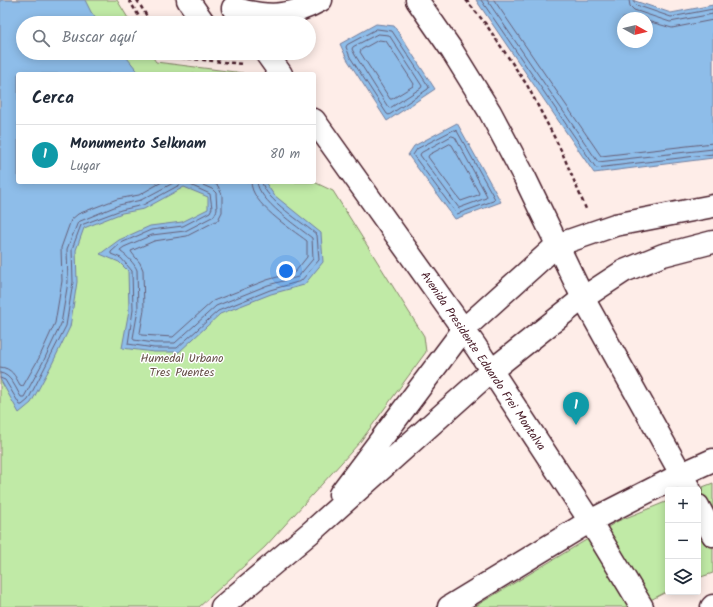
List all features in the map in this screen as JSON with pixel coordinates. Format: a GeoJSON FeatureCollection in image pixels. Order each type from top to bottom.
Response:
{"type":"FeatureCollection","features":[{"type":"Feature","properties":{"kind":"main road"},"geometry":{"type":"LineString","coordinates":[[188,0],[199,16]]}},
{"type":"Feature","properties":{"kind":"main road"},"geometry":{"type":"LineString","coordinates":[[235,10],[270,15],[289,14],[307,8],[320,0]]}},
{"type":"Feature","properties":{"kind":"main road"},"geometry":{"type":"LineString","coordinates":[[417,0],[451,49],[490,112],[526,178],[583,298],[686,482]]}},
{"type":"Feature","properties":{"kind":"main road"},"geometry":{"type":"LineString","coordinates":[[257,60],[278,72]]}},
{"type":"Feature","properties":{"kind":"main road","name":"Avenida Presidente Eduardo Frei Montalva"},"geometry":{"type":"LineString","coordinates":[[316,123],[464,329],[590,521],[642,607]]}},
{"type":"Feature","properties":{"kind":"main road"},"geometry":{"type":"LineString","coordinates":[[311,532],[464,329],[557,245],[615,225],[713,206]]}},
{"type":"Feature","properties":{"kind":"main road"},"geometry":{"type":"LineString","coordinates":[[222,607],[311,532],[491,371],[583,298],[624,271],[663,255],[713,242]]}},
{"type":"Feature","properties":{"kind":"main road"},"geometry":{"type":"LineString","coordinates":[[449,607],[590,521],[686,482],[713,460]]}},
{"type":"Feature","properties":{"kind":"main road"},"geometry":{"type":"LineString","coordinates":[[701,512],[713,535]]}},
{"type":"Feature","properties":{"kind":"path"},"geometry":{"type":"LineString","coordinates":[[128,0],[138,16]]}},
{"type":"Feature","properties":{"kind":"path"},"geometry":{"type":"LineString","coordinates":[[136,0],[147,16]]}},
{"type":"Feature","properties":{"kind":"path"},"geometry":{"type":"LineString","coordinates":[[466,0],[484,23],[527,85],[561,150],[583,200],[593,233]]}},
{"type":"Feature","properties":{"kind":"green space","name":"Humedal Urbano Tres Puentes"},"geometry":{"type":"Polygon","coordinates":[[[0,0],[117,0],[127,16],[16,16],[16,60],[155,60],[156,62],[235,72],[16,72],[16,184],[316,183],[333,191],[424,336],[426,352],[360,442],[265,547],[199,607],[0,607],[0,0]]]}},
{"type":"Feature","properties":{"kind":"green space"},"geometry":{"type":"Polygon","coordinates":[[[713,483],[713,573],[701,577],[701,523],[701,488],[713,483]]]}},
{"type":"Feature","properties":{"kind":"green space"},"geometry":{"type":"Polygon","coordinates":[[[665,502],[665,593],[637,607],[474,607],[618,521],[665,502]]]}},
{"type":"Feature","properties":{"kind":"water"},"geometry":{"type":"Polygon","coordinates":[[[0,0],[85,0],[94,16],[16,16],[16,60],[129,60],[138,72],[16,72],[16,184],[266,184],[274,195],[321,233],[323,262],[304,285],[271,294],[220,314],[179,352],[154,352],[122,348],[129,310],[128,271],[119,262],[100,254],[119,240],[150,226],[182,222],[208,209],[208,197],[184,187],[144,209],[122,213],[84,228],[76,250],[77,282],[70,327],[31,403],[19,413],[0,379],[0,0]]]}},
{"type":"Feature","properties":{"kind":"water"},"geometry":{"type":"Polygon","coordinates":[[[476,0],[632,0],[671,13],[713,5],[713,158],[594,173],[476,0]]]}},
{"type":"Feature","properties":{"kind":"water"},"geometry":{"type":"Polygon","coordinates":[[[376,24],[394,26],[435,89],[387,121],[347,59],[340,44],[376,24]]]}},
{"type":"Feature","properties":{"kind":"water"},"geometry":{"type":"Polygon","coordinates":[[[457,123],[501,202],[455,219],[408,155],[414,146],[457,123]]]}},
{"type":"Feature","properties":{"kind":"place","name":"Monumento Selknam"},"geometry":{"type":"Point","coordinates":[576,425]}}]}
